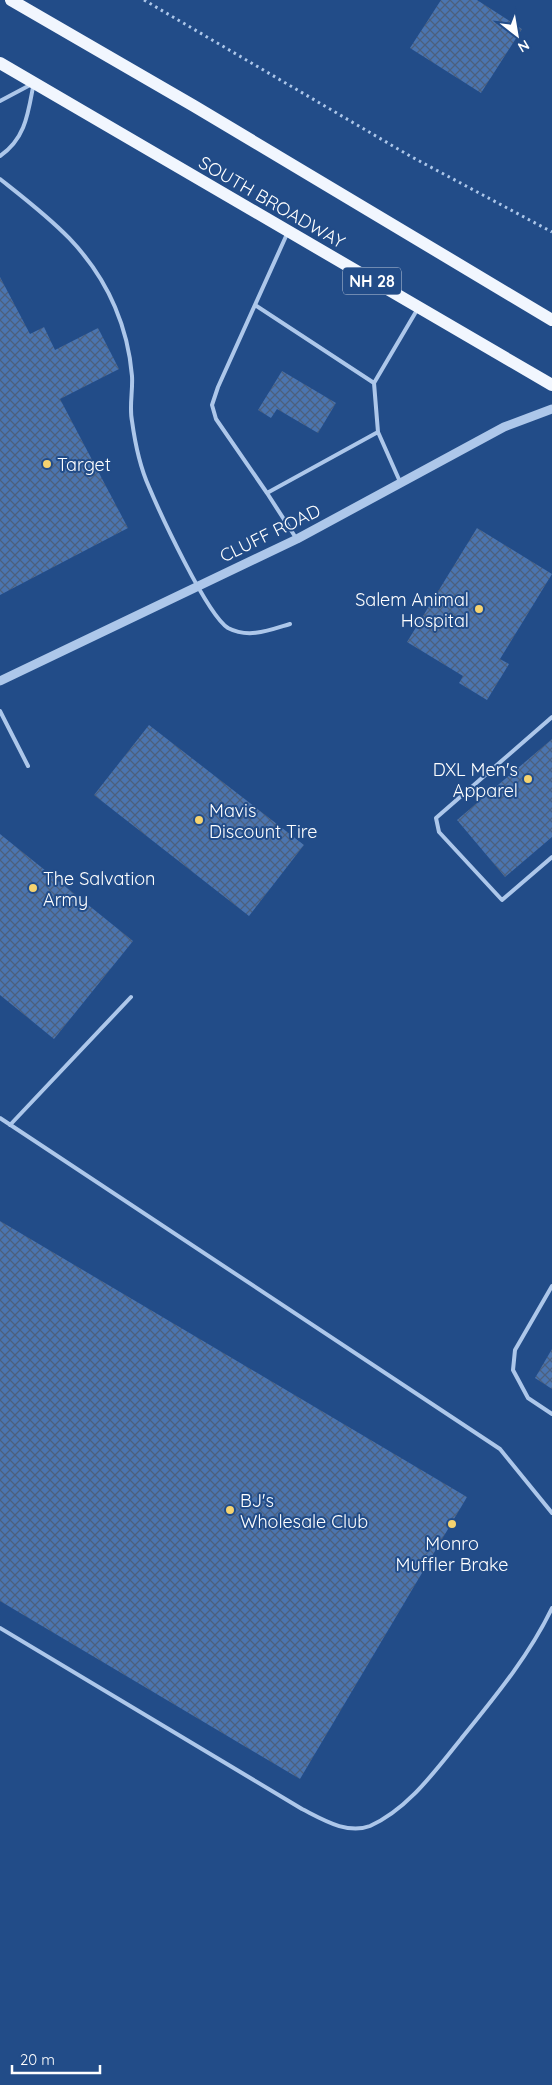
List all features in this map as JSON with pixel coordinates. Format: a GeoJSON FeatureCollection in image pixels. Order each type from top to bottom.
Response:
{"type":"FeatureCollection","features":[{"type":"Feature","properties":{"kind":"main road"},"geometry":{"type":"LineString","coordinates":[[11,0],[194,106],[552,320]]}},
{"type":"Feature","properties":{"kind":"main road","name":"SOUTH BROADWAY"},"geometry":{"type":"LineString","coordinates":[[0,63],[552,385]]}},
{"type":"Feature","properties":{"kind":"street","name":"CLUFF ROAD"},"geometry":{"type":"LineString","coordinates":[[0,681],[297,539],[504,427],[552,409]]}},
{"type":"Feature","properties":{"kind":"lane"},"geometry":{"type":"LineString","coordinates":[[0,101],[34,83]]}},
{"type":"Feature","properties":{"kind":"lane"},"geometry":{"type":"LineString","coordinates":[[0,156],[16,142],[27,121],[34,83]]}},
{"type":"Feature","properties":{"kind":"lane"},"geometry":{"type":"LineString","coordinates":[[0,180],[53,221],[76,243],[98,274],[115,306],[127,341],[132,377],[131,419],[148,486],[198,586],[219,618],[228,627],[242,633],[253,634],[290,624]]}},
{"type":"Feature","properties":{"kind":"lane"},"geometry":{"type":"LineString","coordinates":[[288,232],[218,387],[212,405],[216,419],[297,539]]}},
{"type":"Feature","properties":{"kind":"lane"},"geometry":{"type":"LineString","coordinates":[[255,305],[374,383]]}},
{"type":"Feature","properties":{"kind":"lane"},"geometry":{"type":"LineString","coordinates":[[401,484],[378,432],[374,383],[419,308]]}},
{"type":"Feature","properties":{"kind":"lane"},"geometry":{"type":"LineString","coordinates":[[267,492],[378,432]]}},
{"type":"Feature","properties":{"kind":"lane"},"geometry":{"type":"LineString","coordinates":[[0,711],[28,766]]}},
{"type":"Feature","properties":{"kind":"lane"},"geometry":{"type":"LineString","coordinates":[[552,717],[436,818],[439,832],[502,900],[552,856]]}},
{"type":"Feature","properties":{"kind":"lane"},"geometry":{"type":"LineString","coordinates":[[10,1125],[131,997]]}},
{"type":"Feature","properties":{"kind":"lane"},"geometry":{"type":"LineString","coordinates":[[0,1118],[500,1449],[552,1513]]}},
{"type":"Feature","properties":{"kind":"lane"},"geometry":{"type":"LineString","coordinates":[[552,1286],[515,1350],[513,1370],[528,1398],[552,1414]]}},
{"type":"Feature","properties":{"kind":"lane"},"geometry":{"type":"LineString","coordinates":[[0,1628],[302,1809],[341,1828],[369,1826],[400,1807],[429,1778],[501,1690],[552,1608]]}},
{"type":"Feature","properties":{"kind":"path"},"geometry":{"type":"LineString","coordinates":[[144,0],[410,156],[552,232]]}},
{"type":"Feature","properties":{"kind":"building"},"geometry":{"type":"Polygon","coordinates":[[[441,0],[477,0],[522,29],[481,93],[410,48],[441,0]]]}},
{"type":"Feature","properties":{"kind":"building","name":"Target"},"geometry":{"type":"Polygon","coordinates":[[[0,277],[30,334],[44,327],[55,350],[98,328],[119,369],[60,399],[128,528],[0,595],[0,277]]]}},
{"type":"Feature","properties":{"kind":"building"},"geometry":{"type":"Polygon","coordinates":[[[282,371],[336,403],[318,433],[277,409],[271,418],[258,410],[282,371]]]}},
{"type":"Feature","properties":{"kind":"building","name":"Salem Animal Hospital"},"geometry":{"type":"Polygon","coordinates":[[[477,528],[552,574],[500,659],[509,664],[487,700],[459,683],[463,676],[407,642],[477,528]]]}},
{"type":"Feature","properties":{"kind":"building","name":"Mavis Discount Tire"},"geometry":{"type":"Polygon","coordinates":[[[149,725],[304,845],[249,916],[94,795],[149,725]]]}},
{"type":"Feature","properties":{"kind":"building","name":"DXL Men's Apparel"},"geometry":{"type":"Polygon","coordinates":[[[552,739],[552,837],[505,877],[457,820],[552,739]]]}},
{"type":"Feature","properties":{"kind":"building","name":"The Salvation Army"},"geometry":{"type":"Polygon","coordinates":[[[0,834],[133,941],[54,1039],[0,995],[0,834]]]}},
{"type":"Feature","properties":{"kind":"building","name":"BJ's Wholesale Club"},"geometry":{"type":"Polygon","coordinates":[[[0,1221],[467,1497],[300,1779],[0,1601],[0,1221]]]}},
{"type":"Feature","properties":{"kind":"building"},"geometry":{"type":"Polygon","coordinates":[[[552,1349],[552,1389],[535,1378],[552,1349]]]}},
{"type":"Feature","properties":{"kind":"place","name":"Target"},"geometry":{"type":"Point","coordinates":[47,464]}},
{"type":"Feature","properties":{"kind":"place","name":"Salem Animal Hospital"},"geometry":{"type":"Point","coordinates":[479,609]}},
{"type":"Feature","properties":{"kind":"place","name":"DXL Men's Apparel"},"geometry":{"type":"Point","coordinates":[528,779]}},
{"type":"Feature","properties":{"kind":"place","name":"Mavis Discount Tire"},"geometry":{"type":"Point","coordinates":[199,820]}},
{"type":"Feature","properties":{"kind":"place","name":"The Salvation Army"},"geometry":{"type":"Point","coordinates":[33,888]}},
{"type":"Feature","properties":{"kind":"place","name":"BJ's Wholesale Club"},"geometry":{"type":"Point","coordinates":[230,1510]}},
{"type":"Feature","properties":{"kind":"place","name":"Monro Muffler Brake"},"geometry":{"type":"Point","coordinates":[452,1524]}}]}
